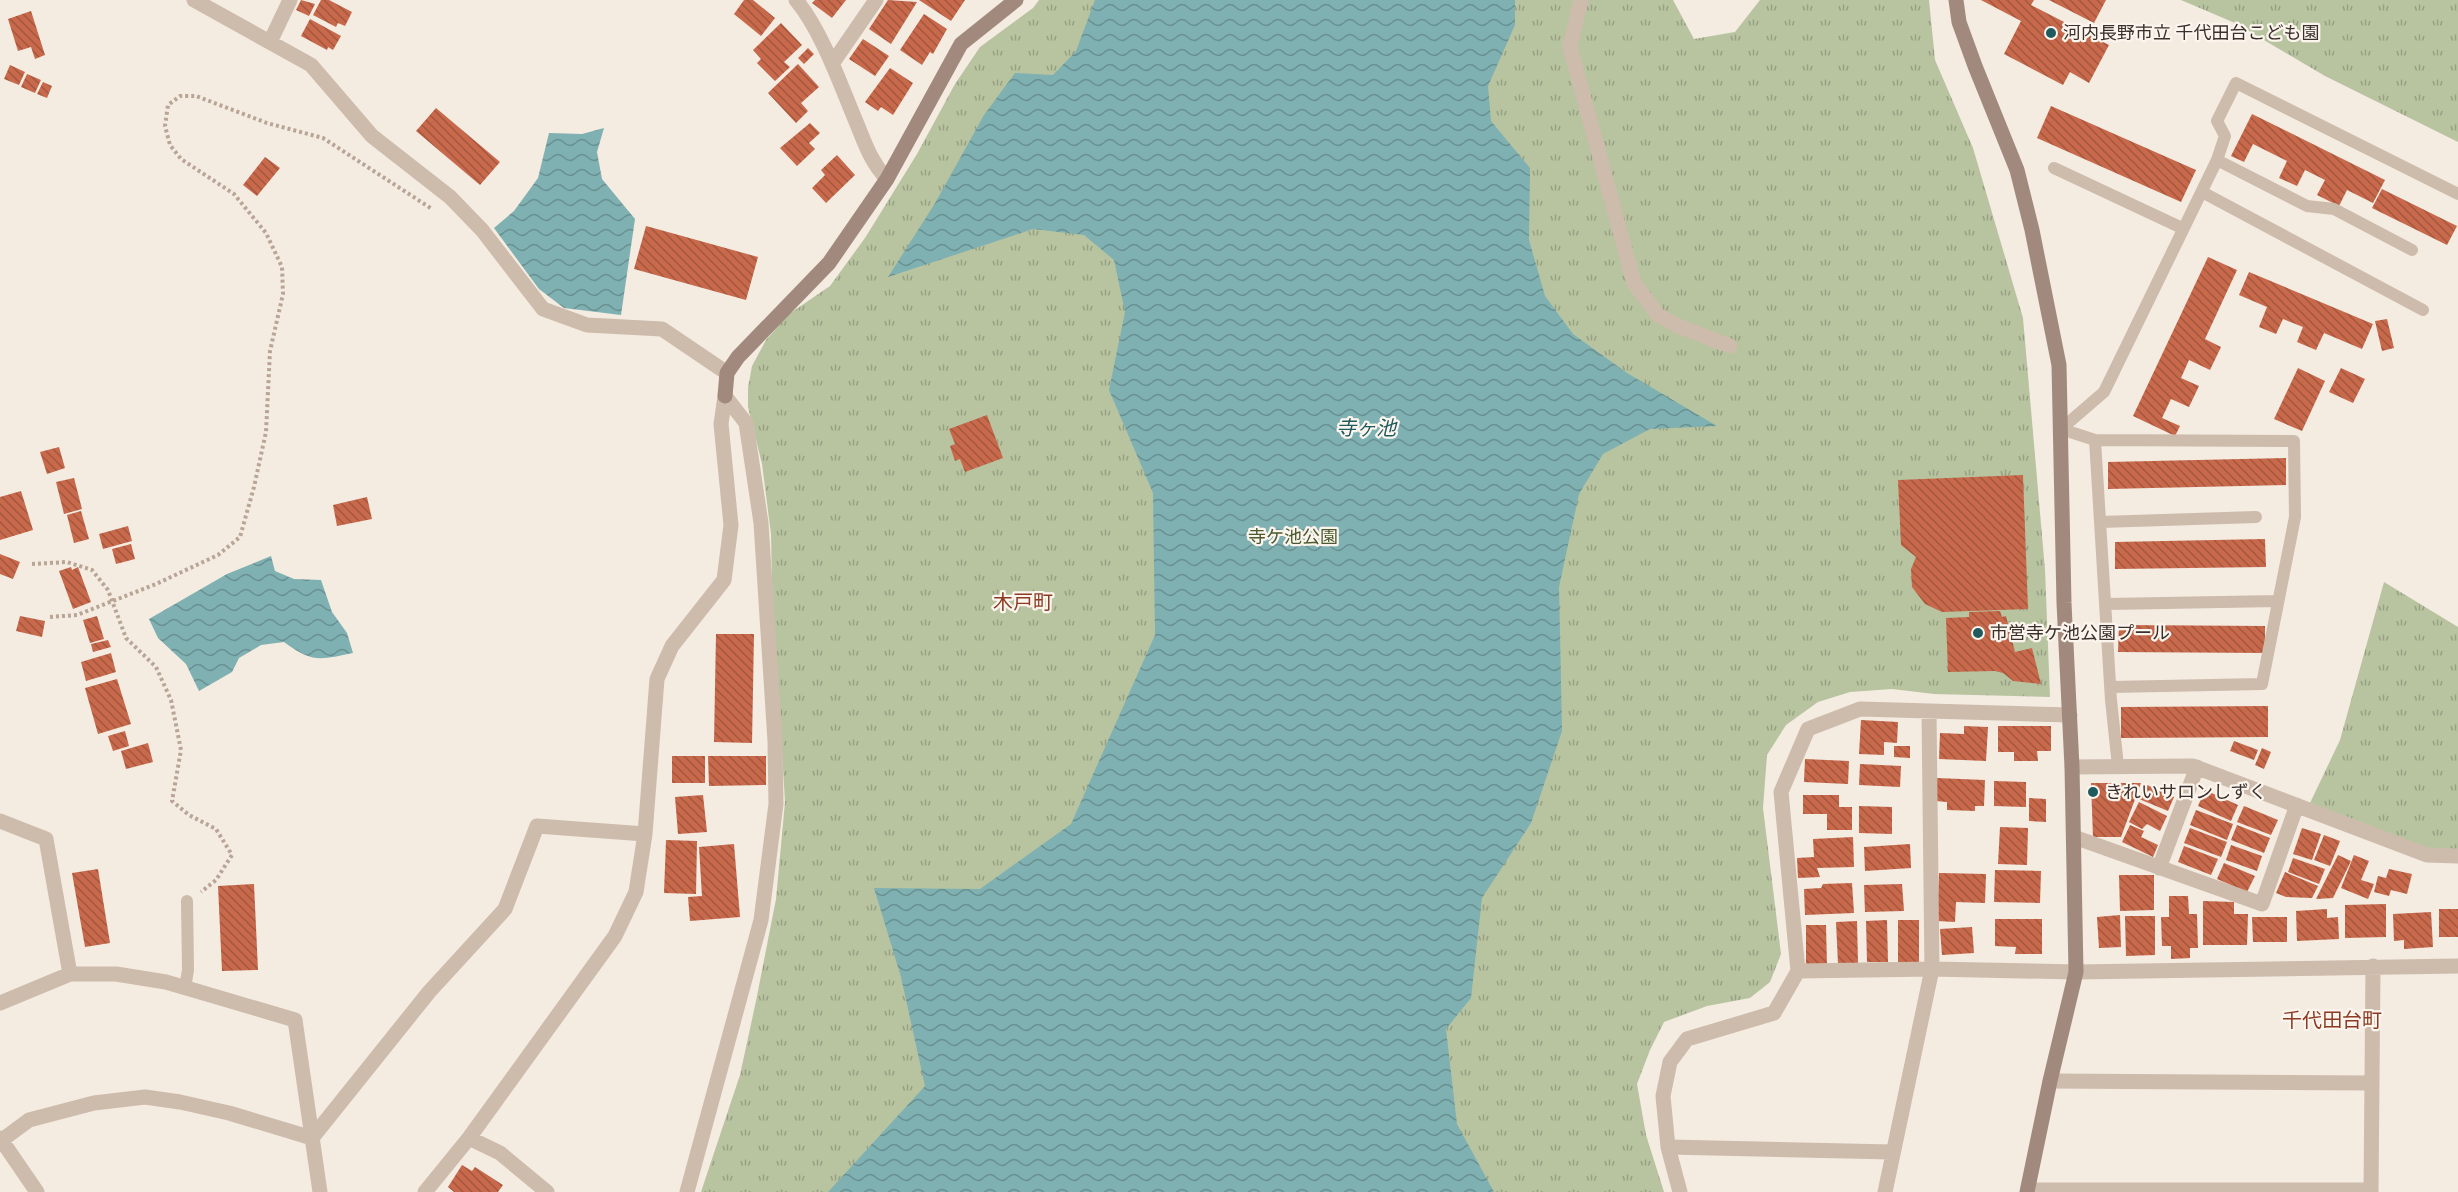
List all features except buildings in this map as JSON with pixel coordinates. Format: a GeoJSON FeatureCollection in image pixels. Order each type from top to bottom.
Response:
{"type":"FeatureCollection","features":[{"type":"Feature","properties":{"kind":"street"},"geometry":{"type":"LineString","coordinates":[[194,0],[311,65],[372,136],[450,197],[482,230],[543,309],[587,325],[662,329],[727,374]]}},
{"type":"Feature","properties":{"kind":"street"},"geometry":{"type":"LineString","coordinates":[[270,42],[290,0]]}},
{"type":"Feature","properties":{"kind":"street"},"geometry":{"type":"LineString","coordinates":[[796,0],[804,9],[832,64],[874,166],[887,179]]}},
{"type":"Feature","properties":{"kind":"street"},"geometry":{"type":"LineString","coordinates":[[832,64],[876,0]]}},
{"type":"Feature","properties":{"kind":"street"},"geometry":{"type":"LineString","coordinates":[[425,1192],[469,1138],[615,936],[636,892],[645,834],[657,679],[672,646],[724,580],[731,525],[721,424],[727,374],[738,357],[829,263],[887,179],[961,44],[1016,0]]}},
{"type":"Feature","properties":{"kind":"street"},"geometry":{"type":"LineString","coordinates":[[1581,0],[1570,47],[1634,283],[1658,315],[1676,325],[1730,345]]}},
{"type":"Feature","properties":{"kind":"street"},"geometry":{"type":"LineString","coordinates":[[1956,0],[1959,22],[2017,170],[2060,364],[2064,603],[2072,766],[2076,972],[2027,1191],[2371,1191],[2373,966]]}},
{"type":"Feature","properties":{"kind":"street"},"geometry":{"type":"LineString","coordinates":[[687,1192],[760,920],[776,804],[775,741],[762,523],[746,423],[725,396]]}},
{"type":"Feature","properties":{"kind":"street"},"geometry":{"type":"LineString","coordinates":[[1680,1192],[1668,1147],[1663,1096],[1670,1062],[1687,1040],[1774,1013],[1798,971],[1781,792],[1808,729],[1860,709],[2070,715]]}},
{"type":"Feature","properties":{"kind":"street"},"geometry":{"type":"LineString","coordinates":[[1885,1192],[1932,969],[1929,712]]}},
{"type":"Feature","properties":{"kind":"street"},"geometry":{"type":"LineString","coordinates":[[2072,766],[2197,767],[2427,855],[2458,855]]}},
{"type":"Feature","properties":{"kind":"street"},"geometry":{"type":"LineString","coordinates":[[2159,868],[2197,767]]}},
{"type":"Feature","properties":{"kind":"street"},"geometry":{"type":"LineString","coordinates":[[2074,837],[2262,904],[2297,805]]}},
{"type":"Feature","properties":{"kind":"street"},"geometry":{"type":"LineString","coordinates":[[0,820],[46,839],[70,974]]}},
{"type":"Feature","properties":{"kind":"street"},"geometry":{"type":"LineString","coordinates":[[312,1138],[429,992],[505,909],[537,826],[645,834]]}},
{"type":"Feature","properties":{"kind":"street"},"geometry":{"type":"LineString","coordinates":[[1798,971],[1932,969],[2076,972],[2458,966]]}},
{"type":"Feature","properties":{"kind":"street"},"geometry":{"type":"LineString","coordinates":[[0,1003],[70,974],[116,974],[185,988],[295,1020],[320,1192]]}},
{"type":"Feature","properties":{"kind":"street"},"geometry":{"type":"LineString","coordinates":[[2050,1081],[2372,1083]]}},
{"type":"Feature","properties":{"kind":"street"},"geometry":{"type":"LineString","coordinates":[[37,1192],[1,1139],[29,1120],[94,1103],[145,1097],[180,1102],[229,1113],[312,1138]]}},
{"type":"Feature","properties":{"kind":"street"},"geometry":{"type":"LineString","coordinates":[[469,1138],[500,1153],[547,1192]]}},
{"type":"Feature","properties":{"kind":"street"},"geometry":{"type":"LineString","coordinates":[[1668,1147],[1892,1152]]}},
{"type":"Feature","properties":{"kind":"lane"},"geometry":{"type":"LineString","coordinates":[[2061,429],[2104,392],[2217,160],[2225,136],[2217,121],[2236,83],[2458,194]]}},
{"type":"Feature","properties":{"kind":"lane"},"geometry":{"type":"LineString","coordinates":[[2217,160],[2307,206],[2334,209],[2412,250]]}},
{"type":"Feature","properties":{"kind":"lane"},"geometry":{"type":"LineString","coordinates":[[2054,168],[2182,228]]}},
{"type":"Feature","properties":{"kind":"lane"},"geometry":{"type":"LineString","coordinates":[[2202,192],[2423,310]]}},
{"type":"Feature","properties":{"kind":"lane"},"geometry":{"type":"LineString","coordinates":[[2061,429],[2095,440],[2294,441],[2295,517],[2262,684],[2111,687]]}},
{"type":"Feature","properties":{"kind":"lane"},"geometry":{"type":"LineString","coordinates":[[2095,440],[2118,766]]}},
{"type":"Feature","properties":{"kind":"lane"},"geometry":{"type":"LineString","coordinates":[[2101,522],[2256,517]]}},
{"type":"Feature","properties":{"kind":"lane"},"geometry":{"type":"LineString","coordinates":[[2107,604],[2278,601]]}},
{"type":"Feature","properties":{"kind":"lane"},"geometry":{"type":"LineString","coordinates":[[185,988],[188,970],[187,901]]}},
{"type":"Feature","properties":{"kind":"path"},"geometry":{"type":"LineString","coordinates":[[50,617],[77,615],[156,584],[218,555],[240,537],[266,432],[270,351],[284,294],[282,267],[266,233],[234,194],[181,159],[170,145],[165,126],[168,105],[180,96],[196,96],[267,123],[323,138],[441,214]]}},
{"type":"Feature","properties":{"kind":"path"},"geometry":{"type":"LineString","coordinates":[[32,564],[68,562],[92,570],[108,590],[126,638],[156,667],[171,700],[181,750],[172,801],[189,815],[216,829],[232,855],[216,880],[187,901]]}},
{"type":"Feature","properties":{"kind":"green space","name":"寺ケ池公園"},"geometry":{"type":"Polygon","coordinates":[[[1039,0],[1673,0],[1694,39],[1735,32],[1760,0],[1929,0],[1935,60],[1973,148],[2023,318],[2045,570],[2050,697],[1934,694],[1892,689],[1850,692],[1818,702],[1786,725],[1767,755],[1763,808],[1781,954],[1770,982],[1750,998],[1707,1006],[1664,1022],[1637,1084],[1646,1135],[1664,1192],[701,1192],[740,1075],[756,1001],[776,899],[785,802],[771,534],[762,464],[748,407],[748,388],[752,366],[766,340],[789,314],[830,286],[865,238],[917,154],[955,84],[980,47],[1033,8],[1039,0]]]}},
{"type":"Feature","properties":{"kind":"green space"},"geometry":{"type":"Polygon","coordinates":[[[2181,0],[2458,0],[2458,142],[2325,76],[2235,23],[2181,0]]]}},
{"type":"Feature","properties":{"kind":"green space"},"geometry":{"type":"Polygon","coordinates":[[[2384,582],[2458,627],[2458,850],[2430,849],[2310,803],[2340,740],[2384,582]]]}},
{"type":"Feature","properties":{"kind":"water","name":"寺ヶ池"},"geometry":{"type":"Polygon","coordinates":[[[1095,0],[1515,0],[1515,25],[1488,86],[1491,121],[1530,168],[1529,240],[1545,296],[1573,334],[1627,373],[1717,426],[1650,429],[1603,454],[1579,494],[1559,587],[1562,731],[1531,823],[1482,898],[1471,998],[1446,1029],[1457,1124],[1494,1192],[828,1192],[925,1086],[901,977],[874,888],[980,889],[1071,824],[1155,635],[1153,493],[1109,390],[1125,312],[1114,260],[1084,235],[1033,229],[888,277],[934,205],[984,115],[1015,73],[1053,75],[1076,51],[1095,0]]]}},
{"type":"Feature","properties":{"kind":"water"},"geometry":{"type":"Polygon","coordinates":[[[604,128],[597,152],[602,179],[635,219],[621,315],[564,308],[539,289],[494,228],[514,211],[538,178],[549,133],[582,134],[604,128]]]}},
{"type":"Feature","properties":{"kind":"water"},"geometry":{"type":"Polygon","coordinates":[[[271,556],[275,571],[294,579],[321,580],[332,612],[347,633],[353,653],[317,658],[302,654],[284,642],[261,645],[239,658],[232,672],[199,691],[186,664],[158,638],[149,619],[227,574],[271,556]]]}},
{"type":"Feature","properties":{"kind":"place","name":"河内長野市立 千代田台こども園"},"geometry":{"type":"Point","coordinates":[2051,33]}},
{"type":"Feature","properties":{"kind":"place","name":"市営寺ケ池公園プール"},"geometry":{"type":"Point","coordinates":[1978,633]}},
{"type":"Feature","properties":{"kind":"place","name":"きれいサロンしずく"},"geometry":{"type":"Point","coordinates":[2093,792]}},
{"type":"Feature","properties":{"kind":"district","name":"木戸町"},"geometry":{"type":"Point","coordinates":[1023,602]}},
{"type":"Feature","properties":{"kind":"district","name":"千代田台町"},"geometry":{"type":"Point","coordinates":[2332,1020]}}]}
